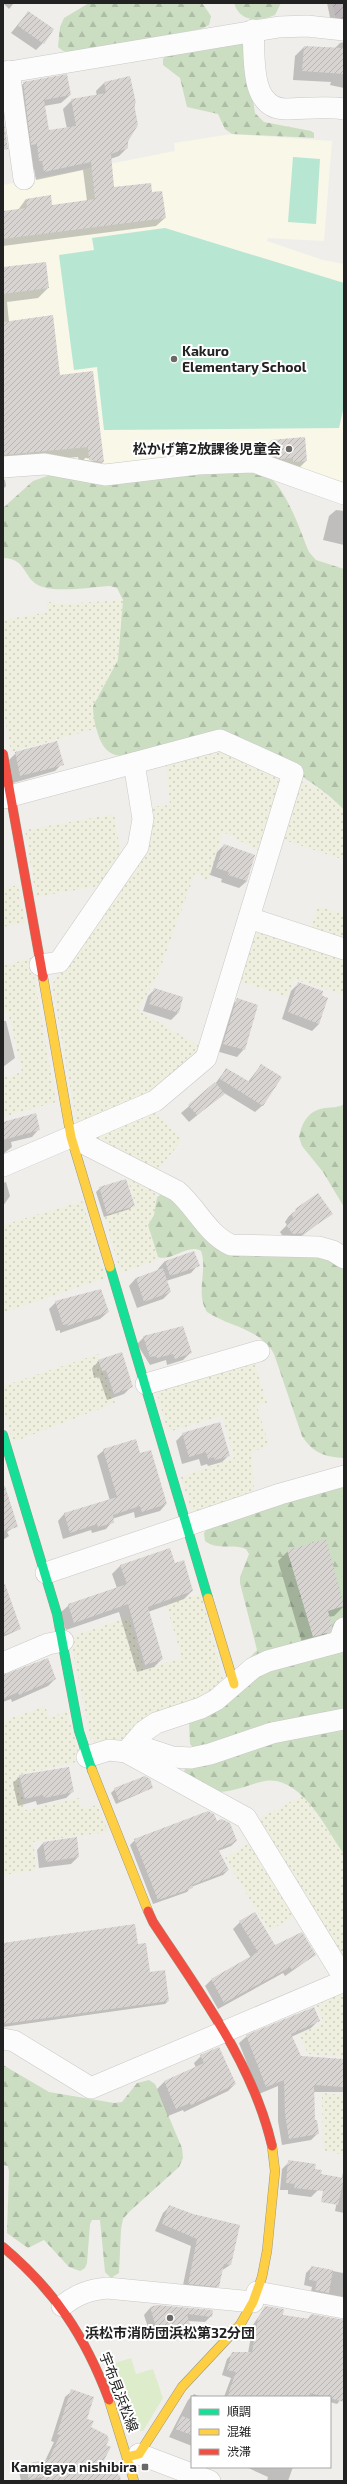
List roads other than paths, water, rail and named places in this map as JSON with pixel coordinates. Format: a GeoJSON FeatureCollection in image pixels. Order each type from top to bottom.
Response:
{"type":"FeatureCollection","features":[{"type":"Feature","properties":{"kind":"street"},"geometry":{"type":"LineString","coordinates":[[24,179],[5,69],[253,30],[307,26],[344,30]]}},
{"type":"Feature","properties":{"kind":"street"},"geometry":{"type":"LineString","coordinates":[[253,30],[256,69],[263,99],[272,107],[284,109],[344,109]]}},
{"type":"Feature","properties":{"kind":"street"},"geometry":{"type":"LineString","coordinates":[[3,467],[44,464],[105,475],[198,464],[254,462],[344,494]]}},
{"type":"Feature","properties":{"kind":"street"},"geometry":{"type":"LineString","coordinates":[[3,1166],[155,1101],[206,1058],[293,773],[220,740],[7,797]]}},
{"type":"Feature","properties":{"kind":"street"},"geometry":{"type":"LineString","coordinates":[[3,754],[7,797],[71,1137],[146,1384],[234,1684]]}},
{"type":"Feature","properties":{"kind":"street"},"geometry":{"type":"LineString","coordinates":[[40,966],[59,962],[138,847],[144,819],[134,763]]}},
{"type":"Feature","properties":{"kind":"street"},"geometry":{"type":"LineString","coordinates":[[249,918],[344,949]]}},
{"type":"Feature","properties":{"kind":"street"},"geometry":{"type":"LineString","coordinates":[[71,1137],[177,1191],[190,1202],[218,1239],[231,1245],[319,1247],[333,1251],[344,1258]]}},
{"type":"Feature","properties":{"kind":"street"},"geometry":{"type":"LineString","coordinates":[[146,1384],[259,1351]]}},
{"type":"Feature","properties":{"kind":"street"},"geometry":{"type":"LineString","coordinates":[[3,1436],[46,1573],[63,1640],[79,1731],[88,1757],[153,1922],[225,2031],[266,2120],[274,2154],[275,2171],[266,2251],[255,2297],[231,2335],[182,2386],[133,2456],[210,2481]]}},
{"type":"Feature","properties":{"kind":"street"},"geometry":{"type":"LineString","coordinates":[[46,1573],[280,1494],[344,1476]]}},
{"type":"Feature","properties":{"kind":"street"},"geometry":{"type":"LineString","coordinates":[[130,1748],[143,1732],[156,1723],[201,1708],[216,1700],[253,1668],[268,1661],[339,1642],[344,1628]]}},
{"type":"Feature","properties":{"kind":"street"},"geometry":{"type":"LineString","coordinates":[[3,1663],[48,1644],[63,1640]]}},
{"type":"Feature","properties":{"kind":"street"},"geometry":{"type":"LineString","coordinates":[[88,1757],[109,1750],[130,1748],[172,1757],[191,1758],[210,1754],[272,1733],[344,1719]]}},
{"type":"Feature","properties":{"kind":"street"},"geometry":{"type":"LineString","coordinates":[[3,2039],[14,2041],[91,2088],[344,1980],[246,1818],[130,1748]]}},
{"type":"Feature","properties":{"kind":"street","name":"宇布見浜松線"},"geometry":{"type":"LineString","coordinates":[[3,2247],[39,2278],[62,2306],[85,2344],[104,2384],[133,2456],[134,2481]]}},
{"type":"Feature","properties":{"kind":"street"},"geometry":{"type":"LineString","coordinates":[[62,2306],[76,2295],[91,2289],[107,2288],[255,2297],[344,2308]]}},
{"type":"Feature","properties":{"kind":"place","name":"Kakuro Elementary School"},"geometry":{"type":"Point","coordinates":[174,359]}},
{"type":"Feature","properties":{"kind":"place","name":"松かげ第2放課後児童会"},"geometry":{"type":"Point","coordinates":[289,449]}},
{"type":"Feature","properties":{"kind":"place","name":"浜松市消防団浜松第32分団"},"geometry":{"type":"Point","coordinates":[170,2318]}},
{"type":"Feature","properties":{"kind":"place","name":"Kamigaya nishibira"},"geometry":{"type":"Point","coordinates":[145,2467]}}]}
